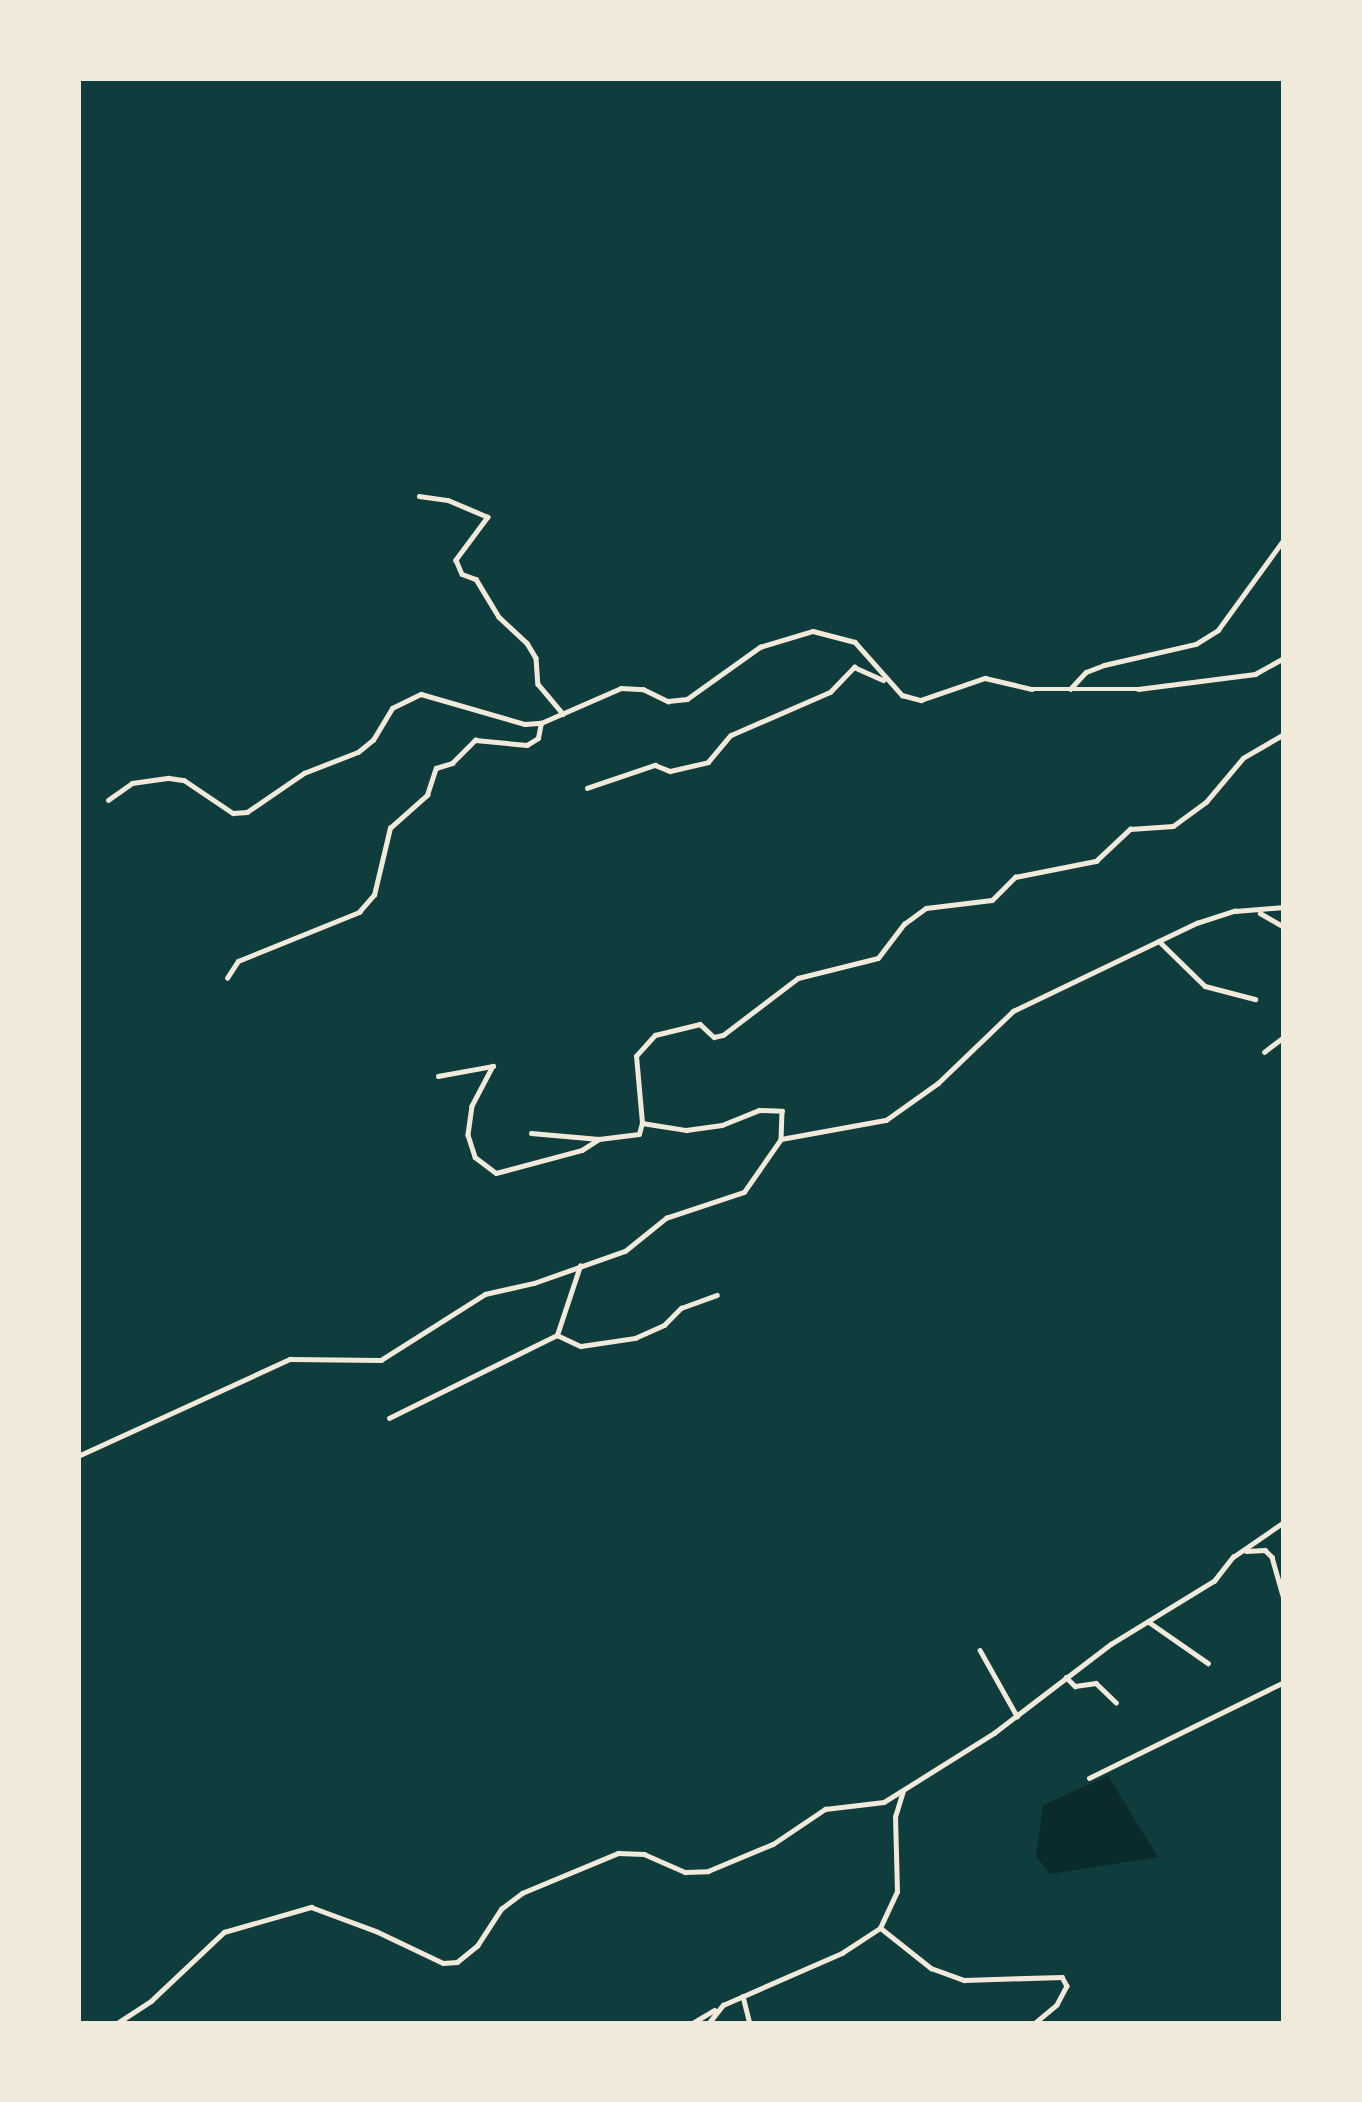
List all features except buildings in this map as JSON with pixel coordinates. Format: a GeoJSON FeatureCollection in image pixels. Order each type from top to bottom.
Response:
{"type":"FeatureCollection","features":[{"type":"Feature","properties":{"kind":"street"},"geometry":{"type":"LineString","coordinates":[[419,496],[448,500],[488,518],[456,560],[462,574],[476,579],[499,617],[527,643],[536,658],[538,683],[563,714]]}},
{"type":"Feature","properties":{"kind":"street"},"geometry":{"type":"LineString","coordinates":[[1070,688],[1104,665],[1196,644],[1218,630],[1284,538]]}},
{"type":"Feature","properties":{"kind":"street"},"geometry":{"type":"LineString","coordinates":[[108,800],[132,783],[169,778],[184,780],[233,813],[247,812],[304,773],[358,752],[373,740],[392,707],[421,694],[525,724],[542,723],[621,688],[643,689],[668,701],[687,699],[760,647],[813,631],[855,642],[902,694]]}},
{"type":"Feature","properties":{"kind":"street"},"geometry":{"type":"LineString","coordinates":[[587,788],[655,765],[670,771],[708,762],[731,734],[830,692],[854,668],[921,700],[985,678],[1032,689],[1138,689],[1240,676],[1284,658]]}},
{"type":"Feature","properties":{"kind":"street"},"geometry":{"type":"LineString","coordinates":[[227,978],[238,961],[359,912],[374,895],[390,828],[427,795],[436,768],[452,763],[475,740],[527,745],[538,737],[542,723]]}},
{"type":"Feature","properties":{"kind":"street"},"geometry":{"type":"LineString","coordinates":[[531,1133],[598,1139],[639,1134],[635,1055],[655,1035],[700,1024],[714,1037],[723,1035],[783,985],[822,968],[878,958],[904,923],[926,908],[992,900],[1015,877],[1096,860],[1130,829],[1173,826],[1206,802],[1258,746],[1284,734]]}},
{"type":"Feature","properties":{"kind":"street"},"geometry":{"type":"LineString","coordinates":[[781,1139],[886,1120],[966,1059],[1003,1017],[1223,913],[1260,913],[1284,907]]}},
{"type":"Feature","properties":{"kind":"street"},"geometry":{"type":"LineString","coordinates":[[1260,913],[1284,927]]}},
{"type":"Feature","properties":{"kind":"street"},"geometry":{"type":"LineString","coordinates":[[1159,941],[1205,986],[1255,1000]]}},
{"type":"Feature","properties":{"kind":"street"},"geometry":{"type":"LineString","coordinates":[[1264,1052],[1284,1037]]}},
{"type":"Feature","properties":{"kind":"street"},"geometry":{"type":"LineString","coordinates":[[438,1076],[493,1066],[472,1106],[468,1136],[475,1157],[496,1173],[582,1150],[598,1139]]}},
{"type":"Feature","properties":{"kind":"street"},"geometry":{"type":"LineString","coordinates":[[78,1456],[290,1359],[381,1360],[485,1294],[625,1251],[675,1214],[744,1192],[781,1139],[782,1111],[759,1110],[722,1125],[686,1130],[642,1123]]}},
{"type":"Feature","properties":{"kind":"street"},"geometry":{"type":"LineString","coordinates":[[389,1418],[557,1335],[580,1266]]}},
{"type":"Feature","properties":{"kind":"street"},"geometry":{"type":"LineString","coordinates":[[557,1335],[581,1346],[652,1334],[680,1308],[717,1294]]}},
{"type":"Feature","properties":{"kind":"street"},"geometry":{"type":"LineString","coordinates":[[116,2024],[151,2001],[224,1932],[311,1907],[443,1963],[458,1962],[477,1946],[501,1909],[522,1893],[606,1857],[633,1852],[686,1872],[708,1871],[772,1844],[824,1809],[884,1802],[1214,1581],[1240,1552],[1284,1522]]}},
{"type":"Feature","properties":{"kind":"street"},"geometry":{"type":"LineString","coordinates":[[1240,1552],[1256,1548],[1272,1557],[1284,1599]]}},
{"type":"Feature","properties":{"kind":"street"},"geometry":{"type":"LineString","coordinates":[[1149,1622],[1208,1663]]}},
{"type":"Feature","properties":{"kind":"street"},"geometry":{"type":"LineString","coordinates":[[980,1651],[1017,1716]]}},
{"type":"Feature","properties":{"kind":"street"},"geometry":{"type":"LineString","coordinates":[[1066,1676],[1078,1687],[1096,1683],[1116,1702]]}},
{"type":"Feature","properties":{"kind":"street"},"geometry":{"type":"LineString","coordinates":[[1089,1778],[1284,1682]]}},
{"type":"Feature","properties":{"kind":"street"},"geometry":{"type":"LineString","coordinates":[[691,2024],[842,1953],[880,1928],[897,1892],[896,1812],[903,1791]]}},
{"type":"Feature","properties":{"kind":"street"},"geometry":{"type":"LineString","coordinates":[[884,1802],[896,1812]]}},
{"type":"Feature","properties":{"kind":"street"},"geometry":{"type":"LineString","coordinates":[[880,1928],[931,1969],[964,1980],[1062,1977],[1067,1986],[1058,2005],[1034,2024]]}},
{"type":"Feature","properties":{"kind":"street"},"geometry":{"type":"LineString","coordinates":[[743,1996],[750,2024]]}},
{"type":"Feature","properties":{"kind":"street"},"geometry":{"type":"LineString","coordinates":[[708,2024],[714,2010]]}},
{"type":"Feature","properties":{"kind":"water"},"geometry":{"type":"Polygon","coordinates":[[[1108,1776],[1158,1857],[1050,1874],[1036,1856],[1043,1805],[1108,1776]]]}}]}
